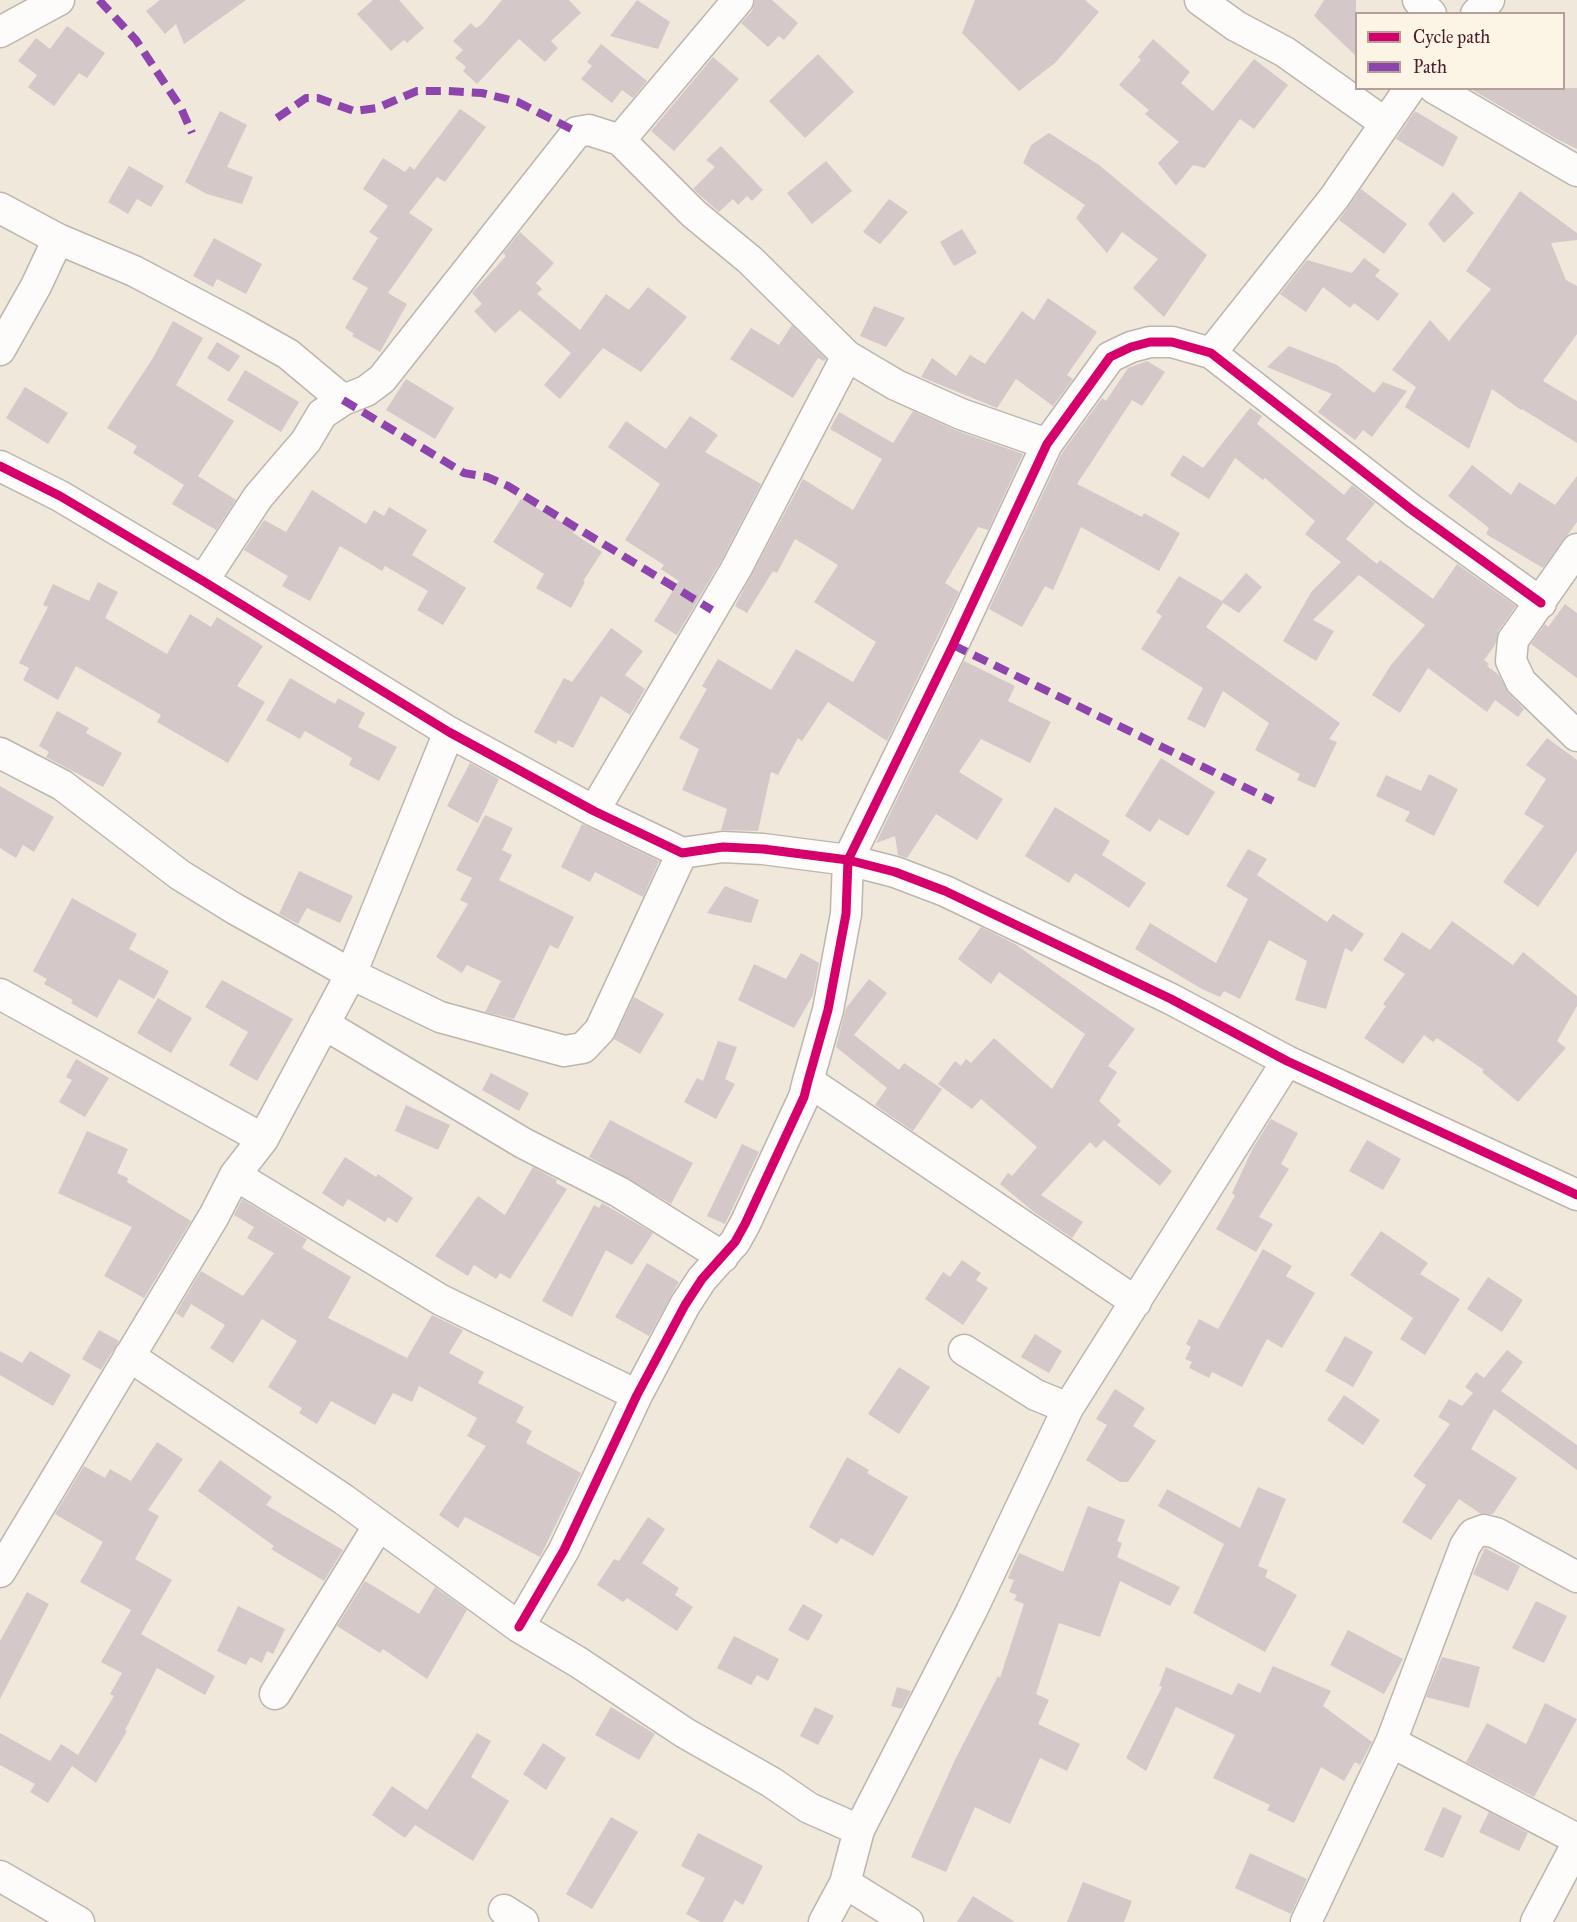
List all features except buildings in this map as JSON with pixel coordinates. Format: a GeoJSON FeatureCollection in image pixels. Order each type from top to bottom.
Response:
{"type":"FeatureCollection","features":[{"type":"Feature","properties":{"kind":"street"},"geometry":{"type":"LineString","coordinates":[[0,32],[59,0]]}},
{"type":"Feature","properties":{"kind":"street"},"geometry":{"type":"LineString","coordinates":[[620,140],[738,0]]}},
{"type":"Feature","properties":{"kind":"street"},"geometry":{"type":"LineString","coordinates":[[1200,0],[1236,26],[1285,52],[1385,123]]}},
{"type":"Feature","properties":{"kind":"street"},"geometry":{"type":"LineString","coordinates":[[1418,0],[1429,12]]}},
{"type":"Feature","properties":{"kind":"street"},"geometry":{"type":"LineString","coordinates":[[1478,12],[1489,0]]}},
{"type":"Feature","properties":{"kind":"street"},"geometry":{"type":"LineString","coordinates":[[1211,353],[1301,242],[1409,90]]}},
{"type":"Feature","properties":{"kind":"street"},"geometry":{"type":"LineString","coordinates":[[1437,90],[1577,171]]}},
{"type":"Feature","properties":{"kind":"street"},"geometry":{"type":"LineString","coordinates":[[203,581],[258,497],[306,441],[321,414],[374,385],[397,362],[577,132],[589,130],[620,140],[694,214],[750,261],[847,356],[896,385],[961,414],[1047,444]]}},
{"type":"Feature","properties":{"kind":"street"},"geometry":{"type":"LineString","coordinates":[[0,208],[58,239],[134,272],[238,326],[288,354],[343,400]]}},
{"type":"Feature","properties":{"kind":"street"},"geometry":{"type":"LineString","coordinates":[[0,350],[36,286],[58,239]]}},
{"type":"Feature","properties":{"kind":"street"},"geometry":{"type":"LineString","coordinates":[[519,1627],[564,1550],[637,1395],[685,1305],[702,1279],[723,1257],[745,1224],[804,1097],[828,1010],[846,914],[848,860],[953,645],[1047,444],[1110,357],[1131,346],[1150,342],[1172,342],[1211,353],[1412,510],[1541,603]]}},
{"type":"Feature","properties":{"kind":"street"},"geometry":{"type":"LineString","coordinates":[[594,811],[736,569],[847,356]]}},
{"type":"Feature","properties":{"kind":"street"},"geometry":{"type":"LineString","coordinates":[[0,466],[60,496],[449,732],[594,811],[682,853],[733,848],[848,860],[895,872],[945,891],[1171,999],[1287,1061],[1577,1195]]}},
{"type":"Feature","properties":{"kind":"street"},"geometry":{"type":"LineString","coordinates":[[1577,549],[1514,640],[1511,661],[1521,682],[1577,736]]}},
{"type":"Feature","properties":{"kind":"street"},"geometry":{"type":"LineString","coordinates":[[0,1572],[214,1216],[234,1175],[263,1139],[351,974],[449,732]]}},
{"type":"Feature","properties":{"kind":"street"},"geometry":{"type":"LineString","coordinates":[[0,753],[62,785],[180,875],[235,909],[351,974],[440,1017],[472,1028],[564,1051],[583,1048],[600,1030],[682,853]]}},
{"type":"Feature","properties":{"kind":"street"},"geometry":{"type":"LineString","coordinates":[[0,994],[263,1139]]}},
{"type":"Feature","properties":{"kind":"street"},"geometry":{"type":"LineString","coordinates":[[324,1024],[523,1143],[619,1192],[723,1257]]}},
{"type":"Feature","properties":{"kind":"street"},"geometry":{"type":"LineString","coordinates":[[824,1922],[845,1883],[859,1830],[971,1612],[1068,1408],[1287,1061]]}},
{"type":"Feature","properties":{"kind":"street"},"geometry":{"type":"LineString","coordinates":[[808,1081],[1136,1302]]}},
{"type":"Feature","properties":{"kind":"street"},"geometry":{"type":"LineString","coordinates":[[234,1175],[441,1300],[637,1395]]}},
{"type":"Feature","properties":{"kind":"street"},"geometry":{"type":"LineString","coordinates":[[964,1350],[1036,1395],[1068,1408]]}},
{"type":"Feature","properties":{"kind":"street"},"geometry":{"type":"LineString","coordinates":[[129,1356],[379,1525],[519,1627],[578,1662],[685,1733],[771,1782],[809,1808],[859,1830]]}},
{"type":"Feature","properties":{"kind":"street"},"geometry":{"type":"LineString","coordinates":[[275,1694],[379,1525]]}},
{"type":"Feature","properties":{"kind":"street"},"geometry":{"type":"LineString","coordinates":[[1306,1922],[1391,1742],[1465,1546],[1473,1534],[1484,1530],[1496,1533],[1577,1576]]}},
{"type":"Feature","properties":{"kind":"street"},"geometry":{"type":"LineString","coordinates":[[1391,1742],[1577,1839]]}},
{"type":"Feature","properties":{"kind":"street"},"geometry":{"type":"LineString","coordinates":[[1536,1922],[1577,1844]]}},
{"type":"Feature","properties":{"kind":"street"},"geometry":{"type":"LineString","coordinates":[[0,1876],[79,1922]]}},
{"type":"Feature","properties":{"kind":"street"},"geometry":{"type":"LineString","coordinates":[[845,1883],[908,1922]]}},
{"type":"Feature","properties":{"kind":"marked path"},"geometry":{"type":"LineString","coordinates":[[99,0],[136,40],[181,108],[192,133]]}},
{"type":"Feature","properties":{"kind":"marked path"},"geometry":{"type":"LineString","coordinates":[[277,118],[306,98],[318,98],[354,111],[377,108],[417,91],[448,91],[482,93],[518,102],[577,132]]}},
{"type":"Feature","properties":{"kind":"marked path"},"geometry":{"type":"LineString","coordinates":[[343,400],[464,473],[487,477],[508,486],[712,610]]}},
{"type":"Feature","properties":{"kind":"marked path"},"geometry":{"type":"LineString","coordinates":[[953,645],[1273,801]]}},
{"type":"Feature","properties":{"kind":"cycle path"},"geometry":{"type":"LineString","coordinates":[[519,1627],[564,1550],[637,1395],[685,1305],[702,1279],[735,1242],[745,1224],[804,1097],[828,1010],[846,914],[848,860],[953,645],[1047,444],[1110,357],[1131,347],[1150,342],[1172,342],[1211,353],[1412,510],[1541,603]]}},
{"type":"Feature","properties":{"kind":"cycle path"},"geometry":{"type":"LineString","coordinates":[[0,466],[60,496],[449,732],[594,811],[682,853],[723,847],[763,849],[848,860],[895,872],[945,891],[1171,999],[1287,1061],[1577,1195]]}}]}
